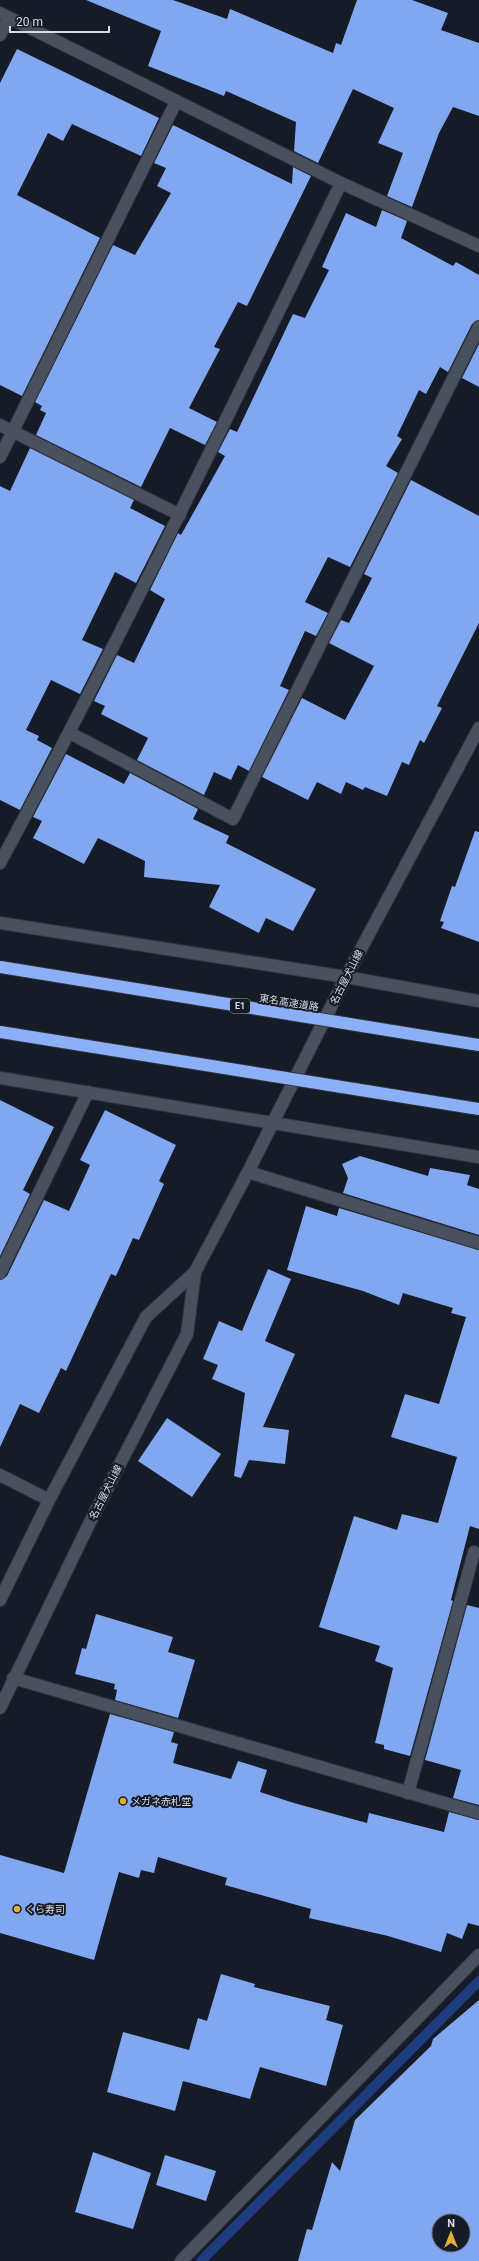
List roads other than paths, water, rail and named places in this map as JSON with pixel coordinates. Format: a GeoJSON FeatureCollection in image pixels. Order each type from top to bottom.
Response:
{"type":"FeatureCollection","features":[{"type":"Feature","properties":{"kind":"highway","name":"東名高速道路"},"geometry":{"type":"LineString","coordinates":[[0,967],[479,1045]]}},
{"type":"Feature","properties":{"kind":"highway"},"geometry":{"type":"LineString","coordinates":[[0,1032],[479,1110]]}},
{"type":"Feature","properties":{"kind":"street"},"geometry":{"type":"LineString","coordinates":[[0,35],[4,16],[341,183],[479,246]]}},
{"type":"Feature","properties":{"kind":"street"},"geometry":{"type":"LineString","coordinates":[[0,457],[176,102]]}},
{"type":"Feature","properties":{"kind":"street"},"geometry":{"type":"LineString","coordinates":[[0,863],[70,732],[180,515],[341,183]]}},
{"type":"Feature","properties":{"kind":"street"},"geometry":{"type":"LineString","coordinates":[[70,732],[233,819],[479,328]]}},
{"type":"Feature","properties":{"kind":"street"},"geometry":{"type":"LineString","coordinates":[[0,425],[180,515]]}},
{"type":"Feature","properties":{"kind":"street","name":"名古屋犬山線"},"geometry":{"type":"LineString","coordinates":[[0,1708],[13,1678],[92,1518],[187,1334],[196,1272],[346,977],[479,728]]}},
{"type":"Feature","properties":{"kind":"street"},"geometry":{"type":"LineString","coordinates":[[0,924],[346,977],[479,1001]]}},
{"type":"Feature","properties":{"kind":"street"},"geometry":{"type":"LineString","coordinates":[[0,1078],[479,1158]]}},
{"type":"Feature","properties":{"kind":"street"},"geometry":{"type":"LineString","coordinates":[[0,1273],[88,1092]]}},
{"type":"Feature","properties":{"kind":"street"},"geometry":{"type":"LineString","coordinates":[[248,1172],[479,1243]]}},
{"type":"Feature","properties":{"kind":"street","name":"名古屋犬山線"},"geometry":{"type":"LineString","coordinates":[[0,1600],[49,1500],[146,1317],[196,1272]]}},
{"type":"Feature","properties":{"kind":"street"},"geometry":{"type":"LineString","coordinates":[[0,1475],[49,1500]]}},
{"type":"Feature","properties":{"kind":"street"},"geometry":{"type":"LineString","coordinates":[[408,1793],[474,1552]]}},
{"type":"Feature","properties":{"kind":"street"},"geometry":{"type":"LineString","coordinates":[[13,1678],[479,1813]]}},
{"type":"Feature","properties":{"kind":"street"},"geometry":{"type":"LineString","coordinates":[[181,2261],[479,1955]]}},
{"type":"Feature","properties":{"kind":"waterway"},"geometry":{"type":"LineString","coordinates":[[201,2261],[479,1981]]}},
{"type":"Feature","properties":{"kind":"place","name":"メガネ赤札堂"},"geometry":{"type":"Point","coordinates":[123,1801]}},
{"type":"Feature","properties":{"kind":"place","name":"くら寿司"},"geometry":{"type":"Point","coordinates":[17,1909]}}]}
